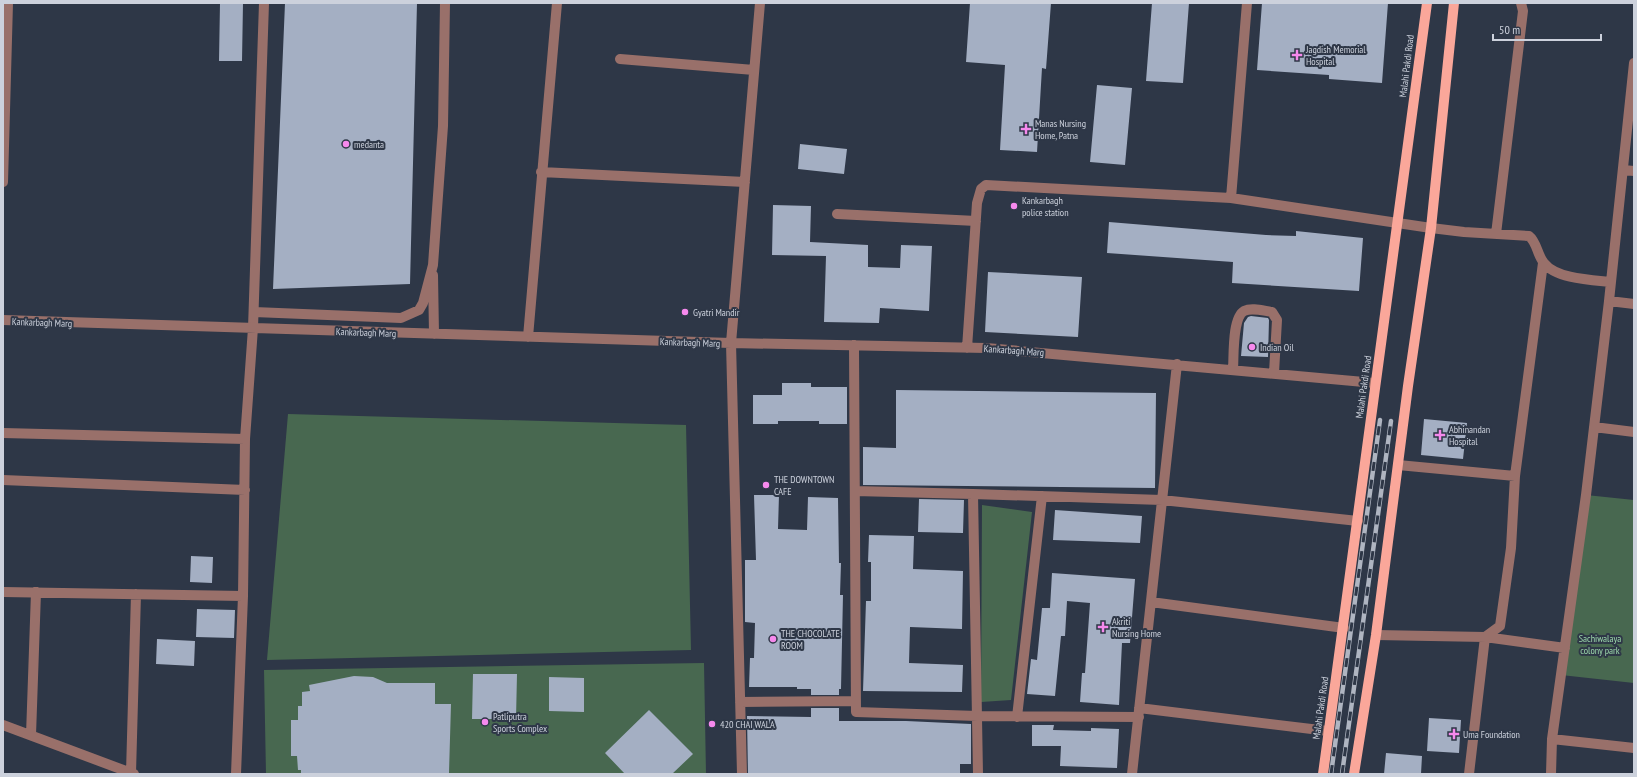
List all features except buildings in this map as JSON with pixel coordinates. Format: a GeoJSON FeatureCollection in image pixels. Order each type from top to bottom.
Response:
{"type":"FeatureCollection","features":[{"type":"Feature","properties":{"kind":"main road","name":"Malahi Pakdi Road"},"geometry":{"type":"LineString","coordinates":[[1323,774],[1344,628],[1375,383],[1427,3]]}},
{"type":"Feature","properties":{"kind":"main road"},"geometry":{"type":"LineString","coordinates":[[1354,774],[1376,635],[1431,228],[1454,3]]}},
{"type":"Feature","properties":{"kind":"street"},"geometry":{"type":"LineString","coordinates":[[3,182],[5,26],[8,3]]}},
{"type":"Feature","properties":{"kind":"street"},"geometry":{"type":"LineString","coordinates":[[236,774],[244,596],[245,439],[254,312],[264,3]]}},
{"type":"Feature","properties":{"kind":"street"},"geometry":{"type":"LineString","coordinates":[[434,334],[433,265],[443,126],[445,3]]}},
{"type":"Feature","properties":{"kind":"street"},"geometry":{"type":"LineString","coordinates":[[528,337],[541,172],[557,3]]}},
{"type":"Feature","properties":{"kind":"street"},"geometry":{"type":"LineString","coordinates":[[742,774],[731,343],[760,3]]}},
{"type":"Feature","properties":{"kind":"street"},"geometry":{"type":"LineString","coordinates":[[1230,198],[1247,3]]}},
{"type":"Feature","properties":{"kind":"street"},"geometry":{"type":"LineString","coordinates":[[1496,234],[1523,11],[1521,3]]}},
{"type":"Feature","properties":{"kind":"street"},"geometry":{"type":"LineString","coordinates":[[620,59],[754,70]]}},
{"type":"Feature","properties":{"kind":"street"},"geometry":{"type":"LineString","coordinates":[[1550,774],[1552,739],[1594,427],[1609,301],[1634,63]]}},
{"type":"Feature","properties":{"kind":"street"},"geometry":{"type":"LineString","coordinates":[[1623,170],[1634,171]]}},
{"type":"Feature","properties":{"kind":"street"},"geometry":{"type":"LineString","coordinates":[[541,172],[745,182]]}},
{"type":"Feature","properties":{"kind":"street"},"geometry":{"type":"LineString","coordinates":[[967,348],[978,194],[986,185],[1230,198],[1431,228],[1531,237],[1543,263],[1551,270],[1565,276],[1611,282]]}},
{"type":"Feature","properties":{"kind":"street"},"geometry":{"type":"LineString","coordinates":[[837,214],[976,221]]}},
{"type":"Feature","properties":{"kind":"street"},"geometry":{"type":"LineString","coordinates":[[1468,774],[1485,637],[1500,626],[1511,548],[1515,476],[1543,263]]}},
{"type":"Feature","properties":{"kind":"street"},"geometry":{"type":"LineString","coordinates":[[254,312],[400,318],[419,310],[423,303],[433,265]]}},
{"type":"Feature","properties":{"kind":"street"},"geometry":{"type":"LineString","coordinates":[[1609,301],[1634,304]]}},
{"type":"Feature","properties":{"kind":"street"},"geometry":{"type":"LineString","coordinates":[[1233,369],[1238,318],[1244,311],[1257,309],[1272,312],[1277,320],[1274,373]]}},
{"type":"Feature","properties":{"kind":"street","name":"Kankarbagh Marg"},"geometry":{"type":"LineString","coordinates":[[3,320],[731,343],[967,348],[1177,364],[1375,383]]}},
{"type":"Feature","properties":{"kind":"street"},"geometry":{"type":"LineString","coordinates":[[854,346],[856,712],[977,716],[1139,713],[1328,731]]}},
{"type":"Feature","properties":{"kind":"street"},"geometry":{"type":"LineString","coordinates":[[1132,774],[1177,364]]}},
{"type":"Feature","properties":{"kind":"street"},"geometry":{"type":"LineString","coordinates":[[1594,427],[1634,432]]}},
{"type":"Feature","properties":{"kind":"street"},"geometry":{"type":"LineString","coordinates":[[3,433],[245,439]]}},
{"type":"Feature","properties":{"kind":"street"},"geometry":{"type":"LineString","coordinates":[[1398,465],[1515,476]]}},
{"type":"Feature","properties":{"kind":"street"},"geometry":{"type":"LineString","coordinates":[[3,480],[245,490]]}},
{"type":"Feature","properties":{"kind":"street"},"geometry":{"type":"LineString","coordinates":[[855,491],[1162,500],[1358,521]]}},
{"type":"Feature","properties":{"kind":"street"},"geometry":{"type":"LineString","coordinates":[[973,494],[978,774]]}},
{"type":"Feature","properties":{"kind":"street"},"geometry":{"type":"LineString","coordinates":[[1018,716],[1042,496]]}},
{"type":"Feature","properties":{"kind":"street"},"geometry":{"type":"LineString","coordinates":[[3,592],[244,596]]}},
{"type":"Feature","properties":{"kind":"street"},"geometry":{"type":"LineString","coordinates":[[31,735],[36,592]]}},
{"type":"Feature","properties":{"kind":"street"},"geometry":{"type":"LineString","coordinates":[[3,725],[132,773],[136,594]]}},
{"type":"Feature","properties":{"kind":"street"},"geometry":{"type":"LineString","coordinates":[[1151,602],[1344,628]]}},
{"type":"Feature","properties":{"kind":"street"},"geometry":{"type":"LineString","coordinates":[[1376,635],[1485,637],[1565,648]]}},
{"type":"Feature","properties":{"kind":"street"},"geometry":{"type":"LineString","coordinates":[[740,702],[856,701]]}},
{"type":"Feature","properties":{"kind":"street"},"geometry":{"type":"LineString","coordinates":[[1552,739],[1634,748]]}},
{"type":"Feature","properties":{"kind":"green space"},"geometry":{"type":"Polygon","coordinates":[[[288,414],[686,425],[691,650],[267,660],[288,414]]]}},
{"type":"Feature","properties":{"kind":"green space","name":"Sachiwalaya colony park"},"geometry":{"type":"Polygon","coordinates":[[[1586,495],[1634,500],[1634,683],[1561,675],[1586,495]]]}},
{"type":"Feature","properties":{"kind":"green space"},"geometry":{"type":"Polygon","coordinates":[[[982,505],[1032,512],[1011,700],[981,702],[982,505]]]}},
{"type":"Feature","properties":{"kind":"green space","name":"Patliputra Sports Complex"},"geometry":{"type":"Polygon","coordinates":[[[704,663],[706,774],[266,774],[264,670],[704,663]]]}},
{"type":"Feature","properties":{"kind":"railway"},"geometry":{"type":"LineString","coordinates":[[1331,774],[1380,420]]}},
{"type":"Feature","properties":{"kind":"railway"},"geometry":{"type":"LineString","coordinates":[[1342,774],[1391,421]]}},
{"type":"Feature","properties":{"kind":"place","name":"Jagdish Memorial Hospital"},"geometry":{"type":"Point","coordinates":[1297,55]}},
{"type":"Feature","properties":{"kind":"place","name":"Manas Nursing Home, Patna"},"geometry":{"type":"Point","coordinates":[1026,129]}},
{"type":"Feature","properties":{"kind":"place","name":"medanta"},"geometry":{"type":"Point","coordinates":[346,144]}},
{"type":"Feature","properties":{"kind":"place","name":"Kankarbagh police station"},"geometry":{"type":"Point","coordinates":[1014,206]}},
{"type":"Feature","properties":{"kind":"place","name":"Gyatri Mandir"},"geometry":{"type":"Point","coordinates":[685,312]}},
{"type":"Feature","properties":{"kind":"place","name":"Indian Oil"},"geometry":{"type":"Point","coordinates":[1252,347]}},
{"type":"Feature","properties":{"kind":"place","name":"Abhinandan Hospital"},"geometry":{"type":"Point","coordinates":[1440,435]}},
{"type":"Feature","properties":{"kind":"place","name":"THE DOWNTOWN CAFE"},"geometry":{"type":"Point","coordinates":[766,485]}},
{"type":"Feature","properties":{"kind":"place","name":"Akriti Nursing Home"},"geometry":{"type":"Point","coordinates":[1103,627]}},
{"type":"Feature","properties":{"kind":"place","name":"THE CHOCOLATE ROOM"},"geometry":{"type":"Point","coordinates":[773,639]}},
{"type":"Feature","properties":{"kind":"place","name":"Patliputra Sports Complex"},"geometry":{"type":"Point","coordinates":[485,722]}},
{"type":"Feature","properties":{"kind":"place","name":"420 CHAI WALA"},"geometry":{"type":"Point","coordinates":[712,724]}},
{"type":"Feature","properties":{"kind":"place","name":"Uma Foundation"},"geometry":{"type":"Point","coordinates":[1454,734]}}]}
